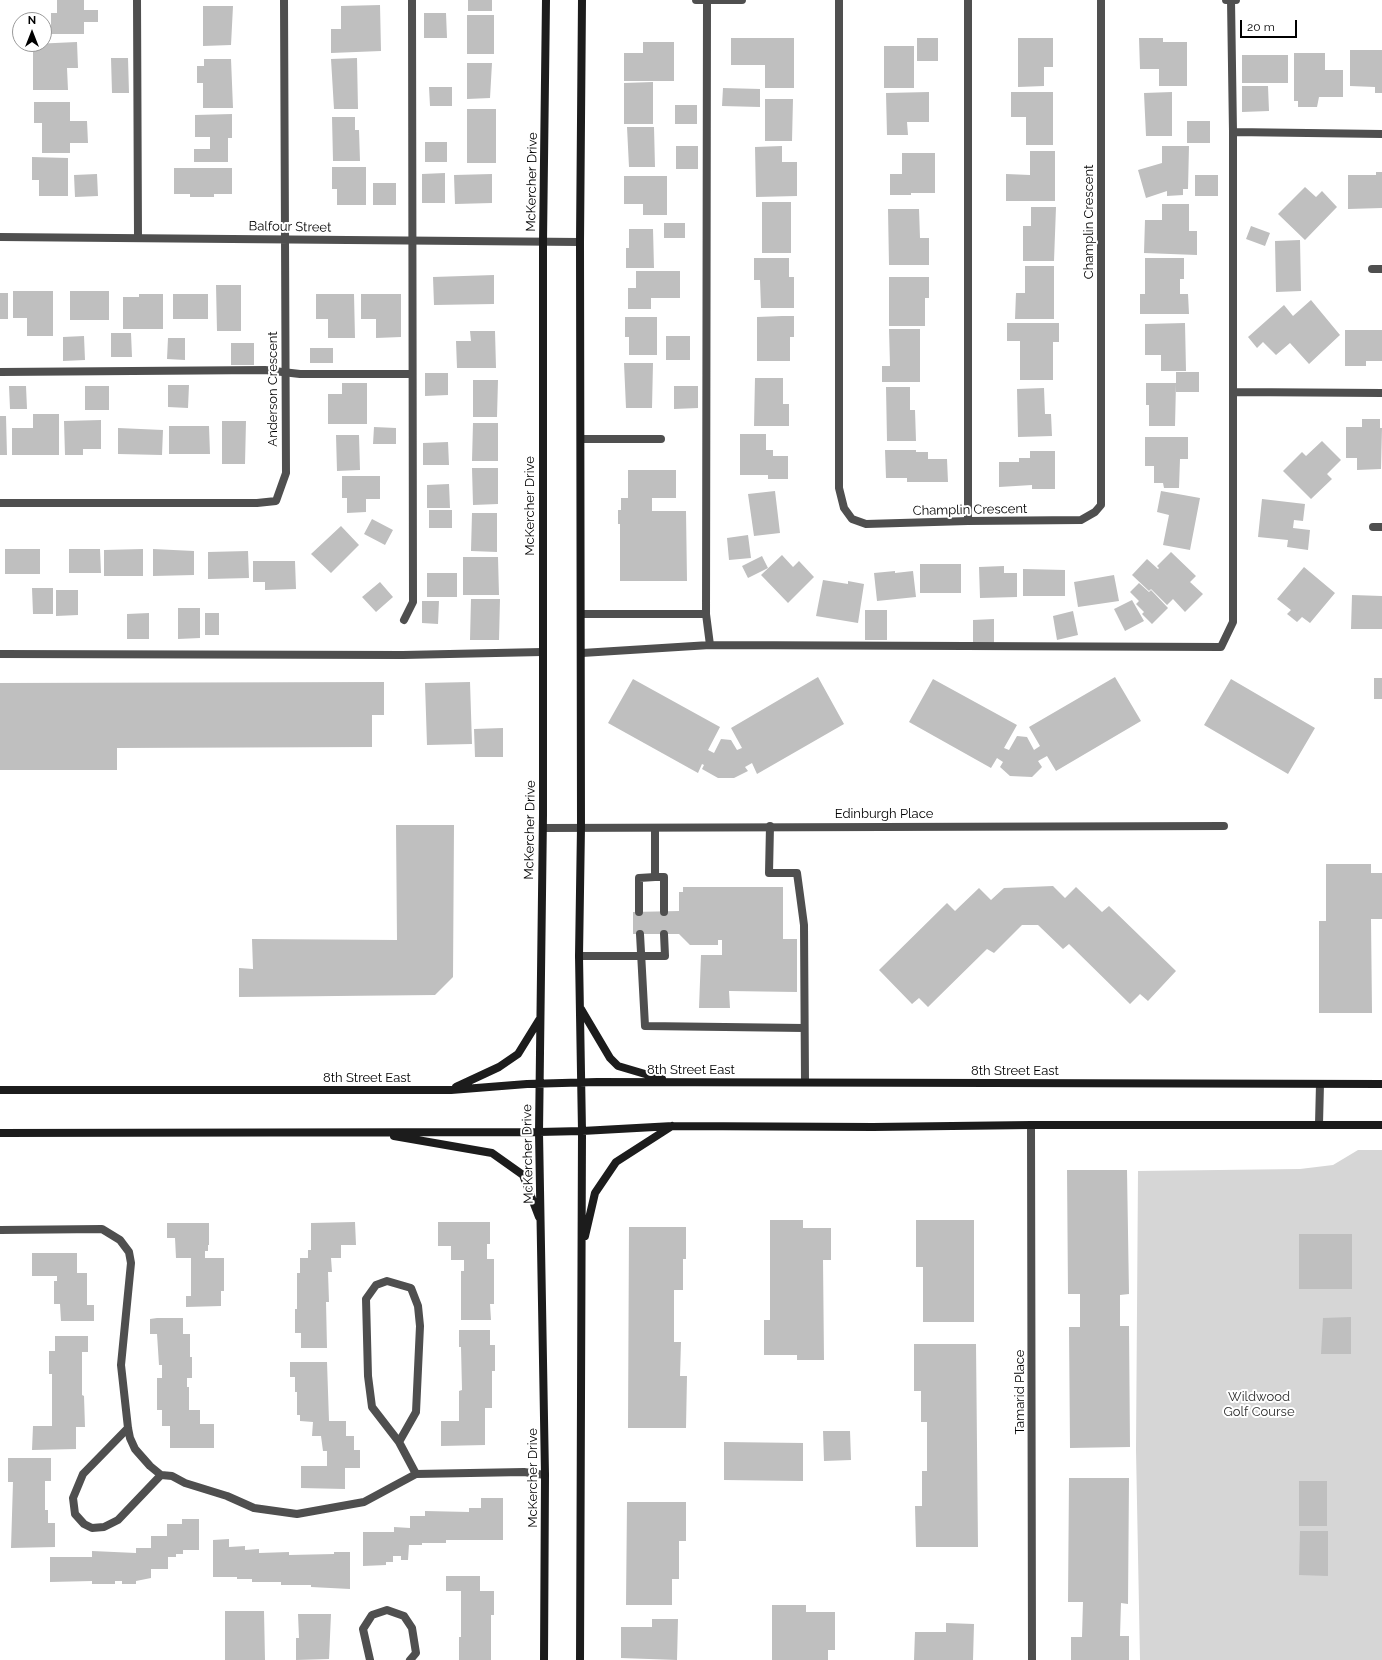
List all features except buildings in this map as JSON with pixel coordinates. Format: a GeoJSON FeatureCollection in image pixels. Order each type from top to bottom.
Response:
{"type":"FeatureCollection","features":[{"type":"Feature","properties":{"kind":"main road","name":"McKercher Drive"},"geometry":{"type":"LineString","coordinates":[[544,1660],[545,1476],[542,1222],[539,1132],[543,828],[543,241],[547,0]]}},
{"type":"Feature","properties":{"kind":"main road"},"geometry":{"type":"LineString","coordinates":[[580,1660],[582,1083],[579,956],[582,653],[580,242],[582,0]]}},
{"type":"Feature","properties":{"kind":"main road"},"geometry":{"type":"LineString","coordinates":[[581,1008],[610,1058],[618,1066],[671,1082]]}},
{"type":"Feature","properties":{"kind":"main road"},"geometry":{"type":"LineString","coordinates":[[451,1090],[499,1066],[518,1054],[540,1019]]}},
{"type":"Feature","properties":{"kind":"main road","name":"8th Street East"},"geometry":{"type":"LineString","coordinates":[[0,1090],[451,1090],[540,1084],[671,1082],[1382,1084]]}},
{"type":"Feature","properties":{"kind":"main road"},"geometry":{"type":"LineString","coordinates":[[0,1133],[539,1132],[673,1126],[873,1127],[1032,1125],[1382,1125]]}},
{"type":"Feature","properties":{"kind":"main road"},"geometry":{"type":"LineString","coordinates":[[582,1250],[595,1193],[612,1167],[616,1162],[673,1126]]}},
{"type":"Feature","properties":{"kind":"main road"},"geometry":{"type":"LineString","coordinates":[[371,1132],[492,1153],[523,1175],[542,1222]]}},
{"type":"Feature","properties":{"kind":"street"},"geometry":{"type":"LineString","coordinates":[[137,0],[138,237]]}},
{"type":"Feature","properties":{"kind":"street","name":"Anderson Crescent"},"geometry":{"type":"LineString","coordinates":[[0,503],[257,503],[276,501],[286,473],[284,372],[284,0]]}},
{"type":"Feature","properties":{"kind":"street"},"geometry":{"type":"LineString","coordinates":[[404,620],[413,602],[412,0]]}},
{"type":"Feature","properties":{"kind":"street"},"geometry":{"type":"LineString","coordinates":[[696,0],[742,0]]}},
{"type":"Feature","properties":{"kind":"street"},"geometry":{"type":"LineString","coordinates":[[707,0],[706,614],[710,645]]}},
{"type":"Feature","properties":{"kind":"street","name":"Champlin Crescent"},"geometry":{"type":"LineString","coordinates":[[839,0],[839,488],[844,508],[852,519],[866,524],[1081,520],[1094,512],[1101,505],[1101,0]]}},
{"type":"Feature","properties":{"kind":"street"},"geometry":{"type":"LineString","coordinates":[[968,0],[968,521]]}},
{"type":"Feature","properties":{"kind":"street"},"geometry":{"type":"LineString","coordinates":[[1226,0],[1236,0]]}},
{"type":"Feature","properties":{"kind":"street"},"geometry":{"type":"LineString","coordinates":[[582,653],[710,645],[1221,647],[1233,622],[1233,132],[1230,0]]}},
{"type":"Feature","properties":{"kind":"street"},"geometry":{"type":"LineString","coordinates":[[1233,132],[1382,134]]}},
{"type":"Feature","properties":{"kind":"street","name":"Balfour Street"},"geometry":{"type":"LineString","coordinates":[[0,237],[580,242]]}},
{"type":"Feature","properties":{"kind":"street"},"geometry":{"type":"LineString","coordinates":[[1372,269],[1382,269]]}},
{"type":"Feature","properties":{"kind":"street"},"geometry":{"type":"LineString","coordinates":[[0,372],[265,370],[284,372],[412,374]]}},
{"type":"Feature","properties":{"kind":"street"},"geometry":{"type":"LineString","coordinates":[[1234,392],[1382,393]]}},
{"type":"Feature","properties":{"kind":"street"},"geometry":{"type":"LineString","coordinates":[[581,440],[661,440]]}},
{"type":"Feature","properties":{"kind":"street"},"geometry":{"type":"LineString","coordinates":[[1373,527],[1382,528]]}},
{"type":"Feature","properties":{"kind":"street"},"geometry":{"type":"LineString","coordinates":[[581,614],[706,614]]}},
{"type":"Feature","properties":{"kind":"street"},"geometry":{"type":"LineString","coordinates":[[0,654],[403,655],[542,652]]}},
{"type":"Feature","properties":{"kind":"street"},"geometry":{"type":"LineString","coordinates":[[770,826],[769,873],[797,873],[804,924],[804,1028],[806,1082]]}},
{"type":"Feature","properties":{"kind":"street","name":"Edinburgh Place"},"geometry":{"type":"LineString","coordinates":[[543,828],[770,826],[1224,826]]}},
{"type":"Feature","properties":{"kind":"street"},"geometry":{"type":"LineString","coordinates":[[655,828],[655,877]]}},
{"type":"Feature","properties":{"kind":"street"},"geometry":{"type":"LineString","coordinates":[[639,912],[639,878],[655,877],[664,877],[664,912]]}},
{"type":"Feature","properties":{"kind":"street"},"geometry":{"type":"LineString","coordinates":[[640,934],[645,1026],[804,1028]]}},
{"type":"Feature","properties":{"kind":"street"},"geometry":{"type":"LineString","coordinates":[[579,956],[665,956],[664,934]]}},
{"type":"Feature","properties":{"kind":"street"},"geometry":{"type":"LineString","coordinates":[[1319,1124],[1320,1084]]}},
{"type":"Feature","properties":{"kind":"street","name":"Tamarid Place"},"geometry":{"type":"LineString","coordinates":[[1032,1125],[1032,1660]]}},
{"type":"Feature","properties":{"kind":"street"},"geometry":{"type":"LineString","coordinates":[[0,1230],[102,1230],[120,1240],[129,1252],[131,1263],[121,1366],[128,1428],[130,1438],[136,1449],[150,1466],[161,1474],[172,1476],[185,1483],[227,1496],[254,1508],[297,1514],[364,1502],[416,1474],[524,1472],[545,1476]]}},
{"type":"Feature","properties":{"kind":"street"},"geometry":{"type":"LineString","coordinates":[[399,1442],[416,1412],[420,1326],[416,1297],[411,1288],[387,1281],[376,1285],[366,1299],[368,1376],[372,1407],[399,1442],[416,1474]]}},
{"type":"Feature","properties":{"kind":"street"},"geometry":{"type":"LineString","coordinates":[[128,1428],[83,1474],[73,1498],[75,1514],[84,1524],[92,1528],[104,1527],[118,1520],[161,1474]]}},
{"type":"Feature","properties":{"kind":"street"},"geometry":{"type":"LineString","coordinates":[[370,1660],[363,1629],[372,1615],[387,1610],[404,1616],[412,1628],[416,1653],[410,1660]]}},
{"type":"Feature","properties":{"kind":"green space","name":"Wildwood Golf Course"},"geometry":{"type":"Polygon","coordinates":[[[1358,1150],[1382,1150],[1382,1660],[1140,1660],[1136,1450],[1138,1171],[1300,1169],[1333,1165],[1358,1150]]]}}]}
